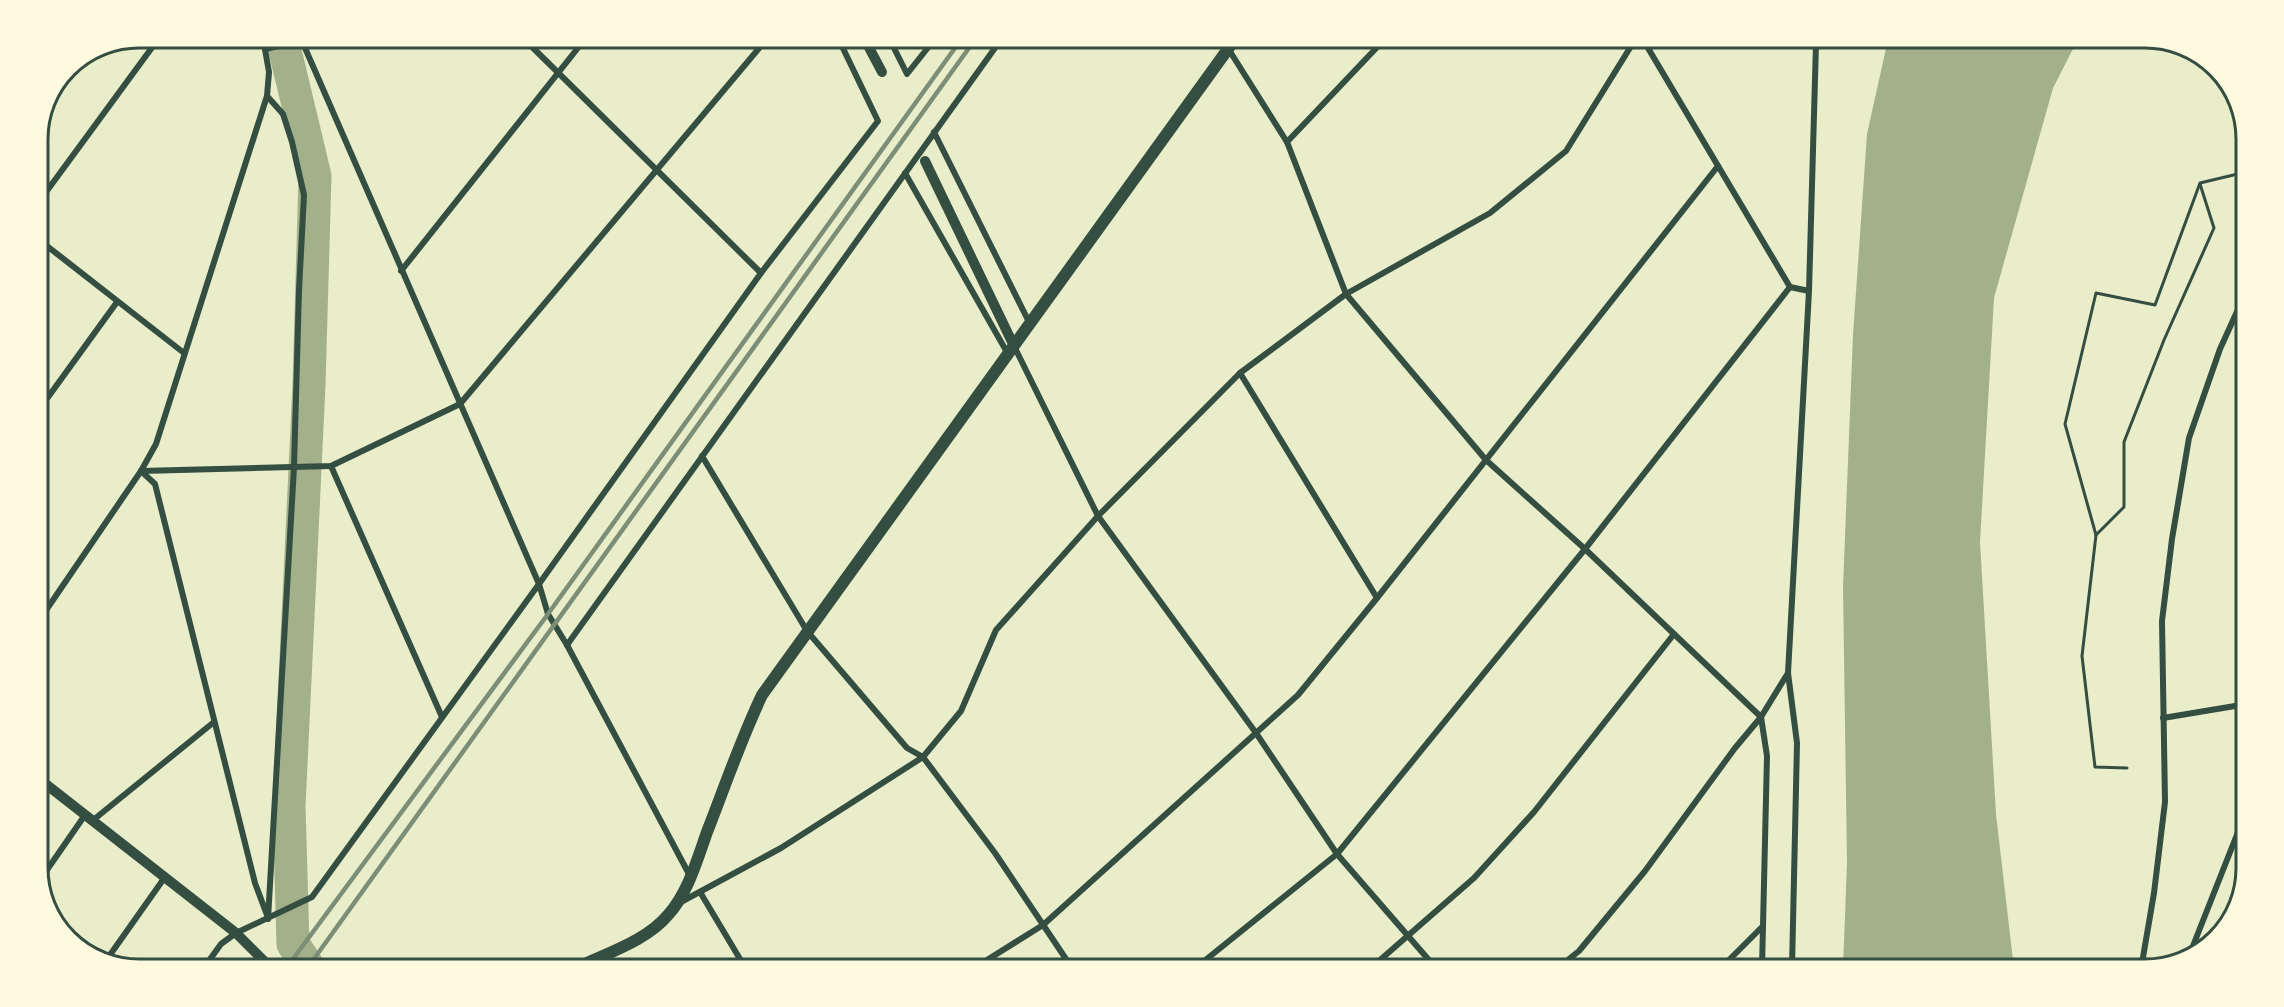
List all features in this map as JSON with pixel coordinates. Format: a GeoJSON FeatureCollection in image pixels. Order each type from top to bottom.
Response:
{"type":"FeatureCollection","features":[{"type":"Feature","properties":{"kind":"main road"},"geometry":{"type":"LineString","coordinates":[[596,959],[651,930],[668,915],[675,905],[691,877],[748,725],[762,695],[1226,48]]}},
{"type":"Feature","properties":{"kind":"street"},"geometry":{"type":"LineString","coordinates":[[48,189],[152,48]]}},
{"type":"Feature","properties":{"kind":"street"},"geometry":{"type":"LineString","coordinates":[[48,607],[141,471],[156,444],[267,96],[269,72],[265,49],[269,48]]}},
{"type":"Feature","properties":{"kind":"street"},"geometry":{"type":"LineString","coordinates":[[306,48],[401,271],[539,584],[548,614],[567,645],[691,877]]}},
{"type":"Feature","properties":{"kind":"street"},"geometry":{"type":"LineString","coordinates":[[533,48],[761,273]]}},
{"type":"Feature","properties":{"kind":"street"},"geometry":{"type":"LineString","coordinates":[[401,271],[577,48]]}},
{"type":"Feature","properties":{"kind":"street"},"geometry":{"type":"LineString","coordinates":[[141,471],[331,466],[460,404],[759,48]]}},
{"type":"Feature","properties":{"kind":"street"},"geometry":{"type":"LineString","coordinates":[[210,959],[220,944],[236,933],[312,897],[761,273],[878,121],[843,48]]}},
{"type":"Feature","properties":{"kind":"street"},"geometry":{"type":"LineString","coordinates":[[869,48],[882,72]]}},
{"type":"Feature","properties":{"kind":"street"},"geometry":{"type":"LineString","coordinates":[[894,48],[907,74],[928,48]]}},
{"type":"Feature","properties":{"kind":"street"},"geometry":{"type":"LineString","coordinates":[[567,645],[995,48]]}},
{"type":"Feature","properties":{"kind":"street"},"geometry":{"type":"LineString","coordinates":[[1231,48],[1287,142],[1346,294],[1486,460],[1585,549],[1761,717],[1767,756],[1762,959]]}},
{"type":"Feature","properties":{"kind":"street"},"geometry":{"type":"LineString","coordinates":[[1287,142],[1376,48]]}},
{"type":"Feature","properties":{"kind":"street"},"geometry":{"type":"LineString","coordinates":[[675,905],[781,848],[923,757],[961,711],[996,630],[1098,516],[1240,374],[1346,294],[1490,213],[1566,152],[1630,48]]}},
{"type":"Feature","properties":{"kind":"street"},"geometry":{"type":"LineString","coordinates":[[1648,48],[1790,287],[1809,291]]}},
{"type":"Feature","properties":{"kind":"street"},"geometry":{"type":"LineString","coordinates":[[1792,959],[1797,743],[1788,673],[1809,291],[1816,48]]}},
{"type":"Feature","properties":{"kind":"street"},"geometry":{"type":"LineString","coordinates":[[267,96],[283,114],[304,195],[294,467],[268,919]]}},
{"type":"Feature","properties":{"kind":"street"},"geometry":{"type":"LineString","coordinates":[[934,132],[1030,324]]}},
{"type":"Feature","properties":{"kind":"street"},"geometry":{"type":"LineString","coordinates":[[925,161],[1011,350],[1098,516],[1256,733],[1337,854],[1428,959]]}},
{"type":"Feature","properties":{"kind":"street"},"geometry":{"type":"LineString","coordinates":[[989,959],[1043,925],[1298,695],[1718,166]]}},
{"type":"Feature","properties":{"kind":"street"},"geometry":{"type":"LineString","coordinates":[[905,173],[1011,350]]}},
{"type":"Feature","properties":{"kind":"street"},"geometry":{"type":"LineString","coordinates":[[48,247],[184,353]]}},
{"type":"Feature","properties":{"kind":"street"},"geometry":{"type":"LineString","coordinates":[[1207,959],[1337,854],[1585,549],[1790,287]]}},
{"type":"Feature","properties":{"kind":"street"},"geometry":{"type":"LineString","coordinates":[[48,397],[117,302]]}},
{"type":"Feature","properties":{"kind":"street"},"geometry":{"type":"LineString","coordinates":[[2143,959],[2154,893],[2165,802],[2162,621],[2172,539],[2189,438],[2220,349],[2236,314]]}},
{"type":"Feature","properties":{"kind":"street"},"geometry":{"type":"LineString","coordinates":[[1240,374],[1377,598]]}},
{"type":"Feature","properties":{"kind":"street"},"geometry":{"type":"LineString","coordinates":[[702,456],[807,631],[907,748],[923,757],[994,853],[1066,959]]}},
{"type":"Feature","properties":{"kind":"street"},"geometry":{"type":"LineString","coordinates":[[331,466],[442,717]]}},
{"type":"Feature","properties":{"kind":"street"},"geometry":{"type":"LineString","coordinates":[[141,471],[154,484],[255,883],[268,919]]}},
{"type":"Feature","properties":{"kind":"street"},"geometry":{"type":"LineString","coordinates":[[1382,959],[1474,878],[1534,812],[1674,634]]}},
{"type":"Feature","properties":{"kind":"street"},"geometry":{"type":"LineString","coordinates":[[1569,959],[1579,951],[1645,871],[1761,717],[1788,673]]}},
{"type":"Feature","properties":{"kind":"street"},"geometry":{"type":"LineString","coordinates":[[2163,718],[2236,706]]}},
{"type":"Feature","properties":{"kind":"street"},"geometry":{"type":"LineString","coordinates":[[48,870],[89,818],[214,722]]}},
{"type":"Feature","properties":{"kind":"street"},"geometry":{"type":"LineString","coordinates":[[48,786],[236,933],[262,959]]}},
{"type":"Feature","properties":{"kind":"street"},"geometry":{"type":"LineString","coordinates":[[2193,945],[2236,836]]}},
{"type":"Feature","properties":{"kind":"street"},"geometry":{"type":"LineString","coordinates":[[111,954],[165,877]]}},
{"type":"Feature","properties":{"kind":"street"},"geometry":{"type":"LineString","coordinates":[[700,892],[740,959]]}},
{"type":"Feature","properties":{"kind":"street"},"geometry":{"type":"LineString","coordinates":[[1730,959],[1762,927]]}},
{"type":"Feature","properties":{"kind":"path"},"geometry":{"type":"LineString","coordinates":[[2200,183],[2236,174]]}},
{"type":"Feature","properties":{"kind":"path"},"geometry":{"type":"LineString","coordinates":[[2127,768],[2095,767],[2082,656],[2097,535],[2065,424],[2096,292],[2155,305],[2200,183]]}},
{"type":"Feature","properties":{"kind":"path"},"geometry":{"type":"LineString","coordinates":[[2097,535],[2124,507],[2124,442],[2164,340],[2214,228],[2200,183]]}},
{"type":"Feature","properties":{"kind":"shaded area"},"geometry":{"type":"Polygon","coordinates":[[[1886,48],[2073,48],[2053,88],[1994,298],[1980,542],[1996,814],[2013,959],[1843,959],[1847,863],[1843,587],[1853,335],[1867,134],[1886,48]]]}},
{"type":"Feature","properties":{"kind":"waterway"},"geometry":{"type":"LineString","coordinates":[[284,48],[315,176],[309,385],[289,806],[293,944],[303,959]]}},
{"type":"Feature","properties":{"kind":"railway"},"geometry":{"type":"LineString","coordinates":[[293,959],[548,614],[955,48]]}},
{"type":"Feature","properties":{"kind":"railway"},"geometry":{"type":"LineString","coordinates":[[314,959],[969,48]]}}]}
